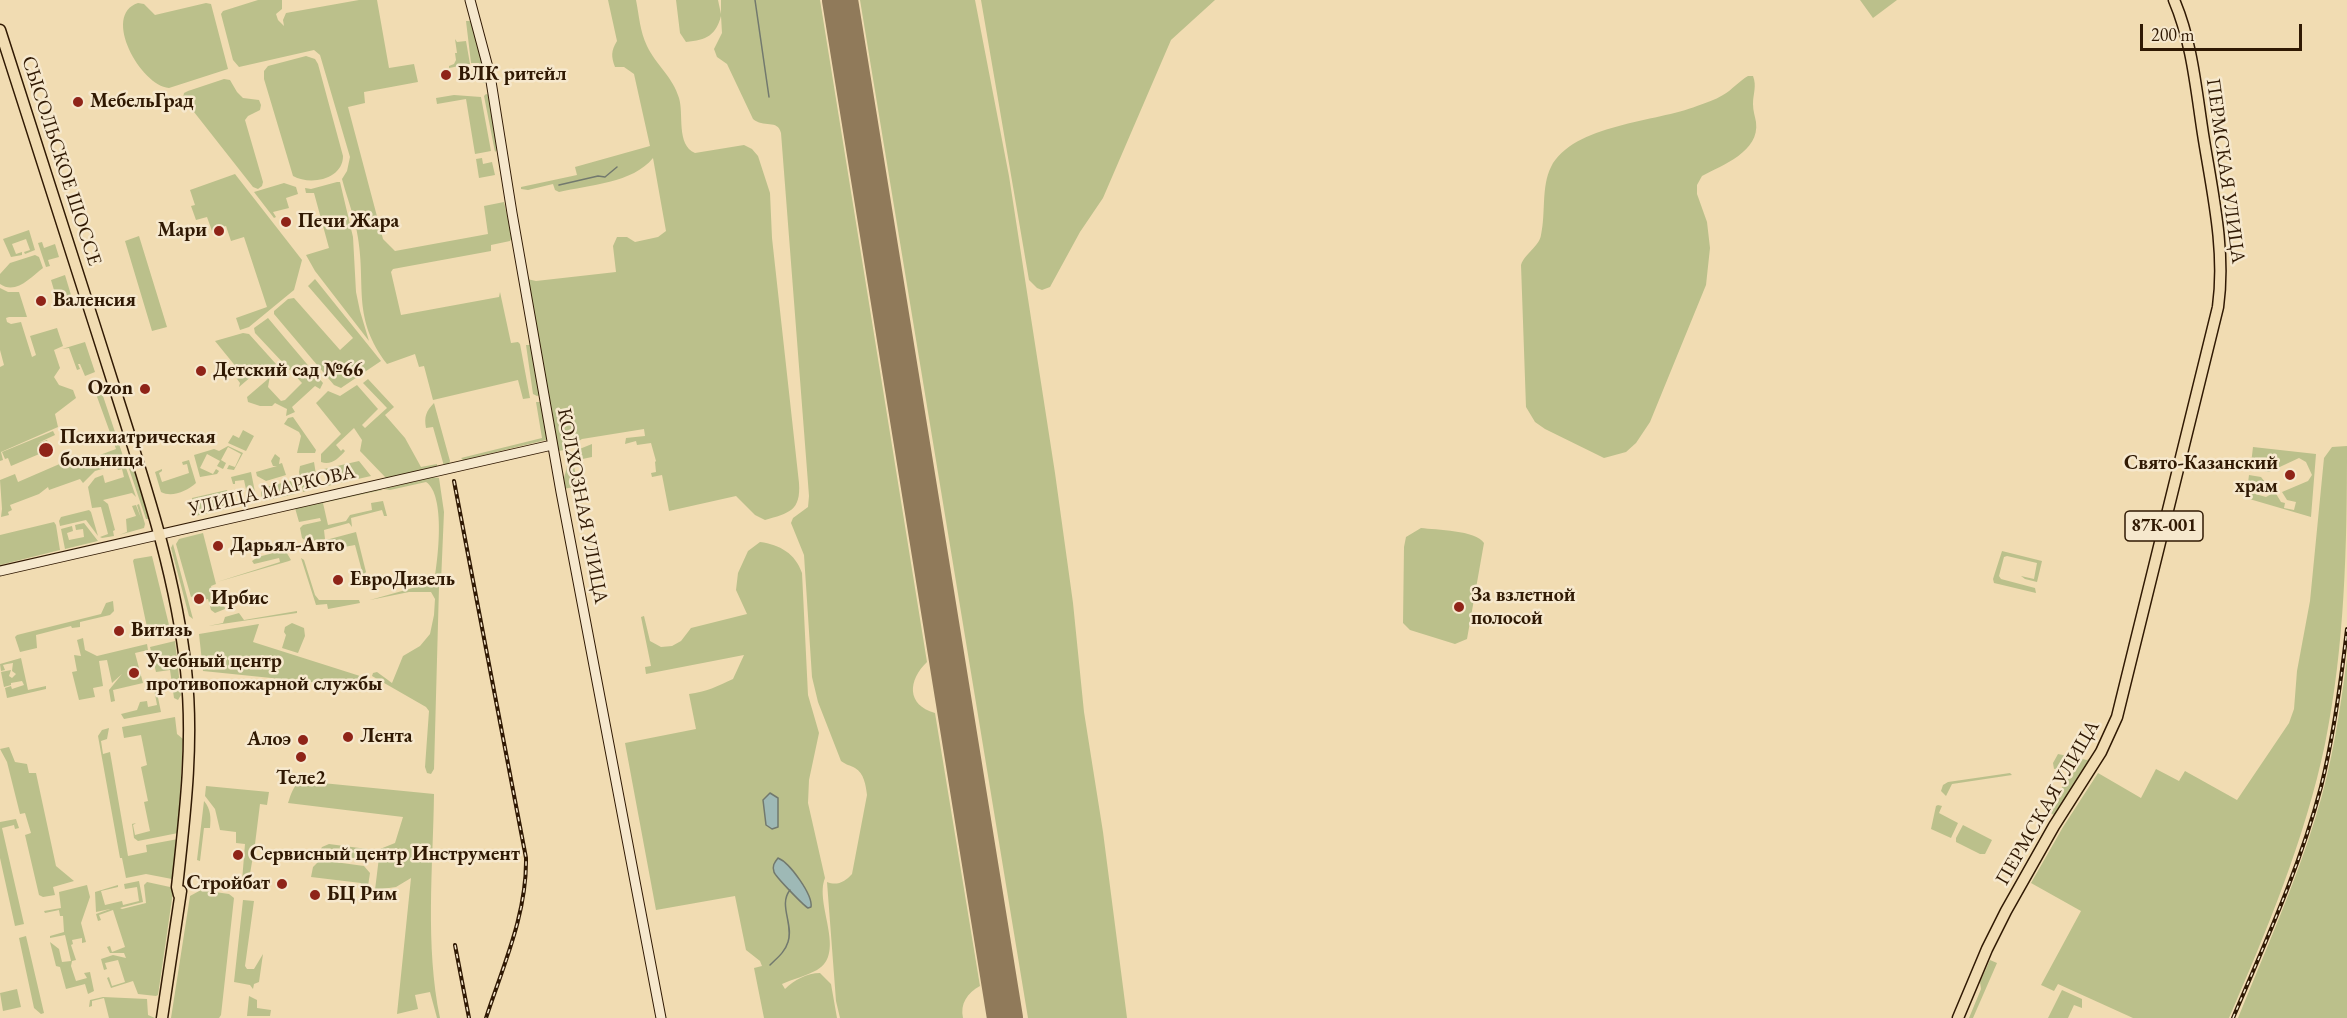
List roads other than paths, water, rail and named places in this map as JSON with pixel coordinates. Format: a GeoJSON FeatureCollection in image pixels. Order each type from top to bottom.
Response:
{"type":"FeatureCollection","features":[{"type":"Feature","properties":{"kind":"main road","name":"ПЕРМСКАЯ УЛИЦА"},"geometry":{"type":"LineString","coordinates":[[1958,1018],[2006,911],[2056,823],[2102,752],[2117,718],[2217,315],[2221,289],[2220,251],[2191,55],[2186,32],[2174,0]]}},
{"type":"Feature","properties":{"kind":"main road","name":"СЫСОЛЬСКОЕ ШОССЕ"},"geometry":{"type":"LineString","coordinates":[[0,30],[162,539],[161,548],[182,634],[189,706],[189,763],[177,887],[179,895],[162,1018]]}},
{"type":"Feature","properties":{"kind":"street","name":"КОЛХОЗНАЯ УЛИЦА"},"geometry":{"type":"LineString","coordinates":[[470,0],[490,75],[552,445],[661,1018]]}},
{"type":"Feature","properties":{"kind":"street","name":"УЛИЦА МАРКОВА"},"geometry":{"type":"LineString","coordinates":[[0,571],[162,539],[552,445]]}},
{"type":"Feature","properties":{"kind":"water"},"geometry":{"type":"Polygon","coordinates":[[[770,793],[778,798],[778,827],[772,829],[766,825],[763,800],[770,793]]]}},
{"type":"Feature","properties":{"kind":"water"},"geometry":{"type":"Polygon","coordinates":[[[778,858],[800,880],[811,902],[811,907],[805,906],[776,875],[773,866],[778,858]]]}},
{"type":"Feature","properties":{"kind":"waterway"},"geometry":{"type":"LineString","coordinates":[[755,0],[769,97]]}},
{"type":"Feature","properties":{"kind":"waterway"},"geometry":{"type":"LineString","coordinates":[[559,185],[598,176],[605,177],[617,167]]}},
{"type":"Feature","properties":{"kind":"waterway"},"geometry":{"type":"LineString","coordinates":[[770,965],[787,946],[789,928],[785,902],[790,890]]}},
{"type":"Feature","properties":{"kind":"railway"},"geometry":{"type":"LineString","coordinates":[[454,481],[526,858],[523,899],[518,920],[486,1018]]}},
{"type":"Feature","properties":{"kind":"railway"},"geometry":{"type":"LineString","coordinates":[[2233,1018],[2281,904],[2313,817],[2326,767],[2340,689],[2347,629]]}},
{"type":"Feature","properties":{"kind":"railway"},"geometry":{"type":"LineString","coordinates":[[455,945],[469,1018]]}},
{"type":"Feature","properties":{"kind":"place","name":"ВЛК ритейл"},"geometry":{"type":"Point","coordinates":[446,75]}},
{"type":"Feature","properties":{"kind":"place","name":"МебельГрад"},"geometry":{"type":"Point","coordinates":[78,102]}},
{"type":"Feature","properties":{"kind":"place","name":"Печи Жара"},"geometry":{"type":"Point","coordinates":[286,222]}},
{"type":"Feature","properties":{"kind":"place","name":"Мари"},"geometry":{"type":"Point","coordinates":[219,231]}},
{"type":"Feature","properties":{"kind":"place","name":"Валенсия"},"geometry":{"type":"Point","coordinates":[41,301]}},
{"type":"Feature","properties":{"kind":"place","name":"Детский сад №66"},"geometry":{"type":"Point","coordinates":[201,371]}},
{"type":"Feature","properties":{"kind":"place","name":"Ozon"},"geometry":{"type":"Point","coordinates":[145,389]}},
{"type":"Feature","properties":{"kind":"place","name":"Психиатрическая больница"},"geometry":{"type":"Point","coordinates":[46,450]}},
{"type":"Feature","properties":{"kind":"place","name":"Свято-Казанский храм"},"geometry":{"type":"Point","coordinates":[2290,475]}},
{"type":"Feature","properties":{"kind":"place","name":"Дарьял-Авто"},"geometry":{"type":"Point","coordinates":[218,546]}},
{"type":"Feature","properties":{"kind":"place","name":"ЕвроДизель"},"geometry":{"type":"Point","coordinates":[338,580]}},
{"type":"Feature","properties":{"kind":"place","name":"Ирбис"},"geometry":{"type":"Point","coordinates":[199,599]}},
{"type":"Feature","properties":{"kind":"place","name":"За взлетной полосой"},"geometry":{"type":"Point","coordinates":[1459,607]}},
{"type":"Feature","properties":{"kind":"place","name":"Витязь"},"geometry":{"type":"Point","coordinates":[119,631]}},
{"type":"Feature","properties":{"kind":"place","name":"Учебный центр противопожарной службы"},"geometry":{"type":"Point","coordinates":[134,673]}},
{"type":"Feature","properties":{"kind":"place","name":"Лента"},"geometry":{"type":"Point","coordinates":[348,737]}},
{"type":"Feature","properties":{"kind":"place","name":"Алоэ"},"geometry":{"type":"Point","coordinates":[303,740]}},
{"type":"Feature","properties":{"kind":"place","name":"Теле2"},"geometry":{"type":"Point","coordinates":[301,757]}},
{"type":"Feature","properties":{"kind":"place","name":"Сервисный центр Инструмент"},"geometry":{"type":"Point","coordinates":[238,855]}},
{"type":"Feature","properties":{"kind":"place","name":"Стройбат"},"geometry":{"type":"Point","coordinates":[282,884]}},
{"type":"Feature","properties":{"kind":"place","name":"БЦ Рим"},"geometry":{"type":"Point","coordinates":[315,895]}}]}
